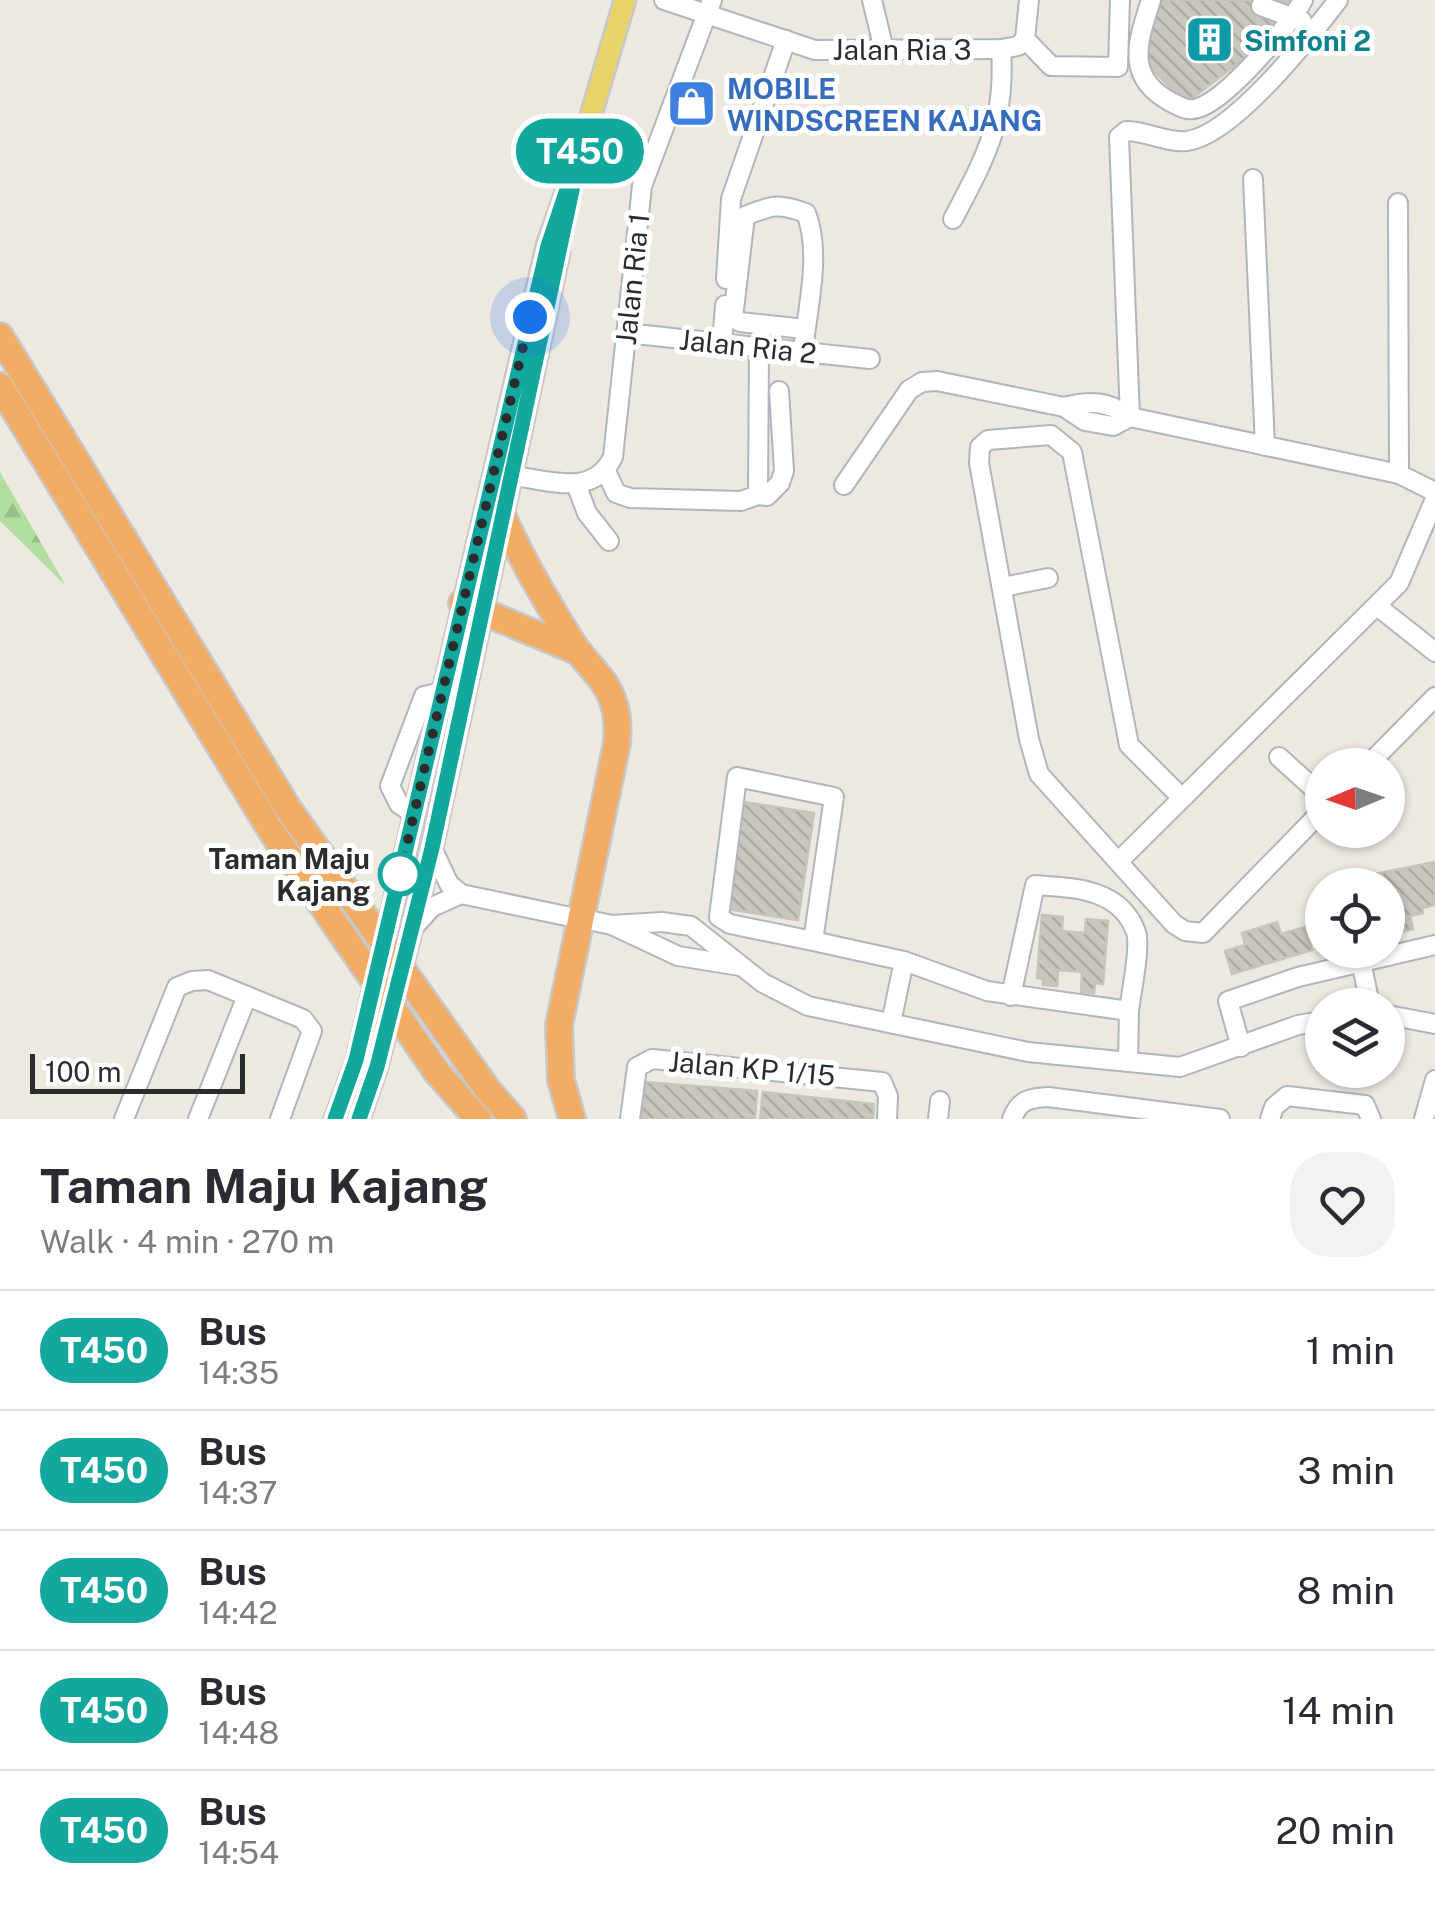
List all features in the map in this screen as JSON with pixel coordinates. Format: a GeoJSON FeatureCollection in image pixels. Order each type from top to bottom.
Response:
{"type":"FeatureCollection","features":[{"type":"Feature","properties":{"kind":"highway"},"geometry":{"type":"LineString","coordinates":[[0,336],[289,810],[487,1089],[513,1119]]}},
{"type":"Feature","properties":{"kind":"highway"},"geometry":{"type":"LineString","coordinates":[[0,386],[272,832],[436,1071],[478,1119]]}},
{"type":"Feature","properties":{"kind":"highway"},"geometry":{"type":"LineString","coordinates":[[503,517],[526,569],[579,652],[604,682],[618,723],[558,1025],[560,1069],[572,1119]]}},
{"type":"Feature","properties":{"kind":"highway"},"geometry":{"type":"LineString","coordinates":[[472,606],[579,652]]}},
{"type":"Feature","properties":{"kind":"main road"},"geometry":{"type":"LineString","coordinates":[[359,1119],[377,1067],[429,857],[472,606],[548,246],[625,0]]}},
{"type":"Feature","properties":{"kind":"main road"},"geometry":{"type":"LineString","coordinates":[[335,1119],[356,1060],[442,692],[503,517],[581,148]]}},
{"type":"Feature","properties":{"kind":"main road"},"geometry":{"type":"LineString","coordinates":[[403,861],[429,857]]}},
{"type":"Feature","properties":{"kind":"street","name":"Jalan Ria 3"},"geometry":{"type":"LineString","coordinates":[[664,0],[709,7],[815,50],[1000,49],[1018,46],[1025,39]]}},
{"type":"Feature","properties":{"kind":"street"},"geometry":{"type":"LineString","coordinates":[[872,0],[884,50]]}},
{"type":"Feature","properties":{"kind":"street"},"geometry":{"type":"LineString","coordinates":[[1029,0],[1025,39],[1052,66],[1118,66],[1120,0]]}},
{"type":"Feature","properties":{"kind":"street"},"geometry":{"type":"LineString","coordinates":[[1151,0],[1137,47],[1141,74],[1162,97],[1186,110],[1200,108],[1224,92],[1298,8]]}},
{"type":"Feature","properties":{"kind":"street"},"geometry":{"type":"LineString","coordinates":[[1130,417],[1119,138],[1126,130],[1184,142],[1212,133],[1249,101],[1338,0]]}},
{"type":"Feature","properties":{"kind":"street"},"geometry":{"type":"LineString","coordinates":[[1262,6],[1298,8],[1316,28]]}},
{"type":"Feature","properties":{"kind":"street","name":"Jalan Ria 1"},"geometry":{"type":"LineString","coordinates":[[606,471],[613,457],[642,186],[709,7]]}},
{"type":"Feature","properties":{"kind":"street"},"geometry":{"type":"LineString","coordinates":[[722,344],[730,199],[786,40]]}},
{"type":"Feature","properties":{"kind":"street"},"geometry":{"type":"LineString","coordinates":[[953,219],[986,156],[999,117],[1003,83],[1000,49]]}},
{"type":"Feature","properties":{"kind":"street"},"geometry":{"type":"LineString","coordinates":[[1253,179],[1265,446]]}},
{"type":"Feature","properties":{"kind":"street"},"geometry":{"type":"LineString","coordinates":[[1398,203],[1399,474]]}},
{"type":"Feature","properties":{"kind":"street"},"geometry":{"type":"LineString","coordinates":[[803,352],[814,234],[806,213],[782,204],[767,207],[746,216],[733,318],[805,330]]}},
{"type":"Feature","properties":{"kind":"street","name":"Jalan Ria 2"},"geometry":{"type":"LineString","coordinates":[[626,334],[870,359]]}},
{"type":"Feature","properties":{"kind":"street"},"geometry":{"type":"LineString","coordinates":[[758,495],[759,348]]}},
{"type":"Feature","properties":{"kind":"street"},"geometry":{"type":"LineString","coordinates":[[844,484],[909,390],[922,382],[936,381],[1064,406],[1085,420],[1113,426],[1130,417],[1399,474],[1435,495],[1420,539],[1398,583],[1119,861]]}},
{"type":"Feature","properties":{"kind":"street"},"geometry":{"type":"LineString","coordinates":[[512,476],[576,484],[594,480],[606,471],[616,492],[630,498],[741,501],[767,496],[784,471],[779,391]]}},
{"type":"Feature","properties":{"kind":"street"},"geometry":{"type":"LineString","coordinates":[[1181,797],[1129,746],[1072,452],[1051,435],[988,440],[980,447],[979,463],[1039,774],[1174,924],[1185,931],[1203,933],[1305,828]]}},
{"type":"Feature","properties":{"kind":"street"},"geometry":{"type":"LineString","coordinates":[[576,484],[587,513],[609,541]]}},
{"type":"Feature","properties":{"kind":"street"},"geometry":{"type":"LineString","coordinates":[[1420,539],[1435,526]]}},
{"type":"Feature","properties":{"kind":"street"},"geometry":{"type":"LineString","coordinates":[[1003,587],[1048,578]]}},
{"type":"Feature","properties":{"kind":"street"},"geometry":{"type":"LineString","coordinates":[[1377,606],[1435,652]]}},
{"type":"Feature","properties":{"kind":"street"},"geometry":{"type":"LineString","coordinates":[[414,814],[399,804],[390,786],[424,696],[442,692]]}},
{"type":"Feature","properties":{"kind":"street"},"geometry":{"type":"LineString","coordinates":[[1385,748],[1435,697]]}},
{"type":"Feature","properties":{"kind":"street"},"geometry":{"type":"LineString","coordinates":[[1279,757],[1305,781]]}},
{"type":"Feature","properties":{"kind":"street"},"geometry":{"type":"LineString","coordinates":[[814,941],[834,797],[738,777],[719,917],[730,924],[904,961],[987,991],[1129,1011]]}},
{"type":"Feature","properties":{"kind":"street"},"geometry":{"type":"LineString","coordinates":[[429,857],[449,884],[462,894],[566,916]]}},
{"type":"Feature","properties":{"kind":"street"},"geometry":{"type":"LineString","coordinates":[[1010,996],[1035,885],[1088,889],[1116,902],[1137,934],[1128,1062]]}},
{"type":"Feature","properties":{"kind":"street"},"geometry":{"type":"LineString","coordinates":[[411,930],[432,907],[462,894]]}},
{"type":"Feature","properties":{"kind":"street"},"geometry":{"type":"LineString","coordinates":[[740,966],[678,956],[603,923],[662,922],[691,926],[763,983],[808,1006],[1028,1052],[1180,1066],[1305,1024]]}},
{"type":"Feature","properties":{"kind":"street"},"geometry":{"type":"LineString","coordinates":[[1405,951],[1435,945]]}},
{"type":"Feature","properties":{"kind":"street"},"geometry":{"type":"LineString","coordinates":[[891,1023],[904,961]]}},
{"type":"Feature","properties":{"kind":"street"},"geometry":{"type":"LineString","coordinates":[[1241,1047],[1228,1002],[1332,968]]}},
{"type":"Feature","properties":{"kind":"street"},"geometry":{"type":"LineString","coordinates":[[124,1119],[177,987],[192,980],[208,980],[303,1019],[312,1030],[280,1119]]}},
{"type":"Feature","properties":{"kind":"street"},"geometry":{"type":"LineString","coordinates":[[198,1119],[247,996]]}},
{"type":"Feature","properties":{"kind":"street"},"geometry":{"type":"LineString","coordinates":[[1405,1019],[1435,1024]]}},
{"type":"Feature","properties":{"kind":"street","name":"Jalan KP 1/15"},"geometry":{"type":"LineString","coordinates":[[630,1119],[637,1067],[652,1060],[882,1082],[888,1096],[887,1119]]}},
{"type":"Feature","properties":{"kind":"street"},"geometry":{"type":"LineString","coordinates":[[1424,1119],[1435,1080]]}},
{"type":"Feature","properties":{"kind":"street"},"geometry":{"type":"LineString","coordinates":[[1270,1119],[1274,1108],[1287,1096],[1365,1106],[1371,1119]]}},
{"type":"Feature","properties":{"kind":"street"},"geometry":{"type":"LineString","coordinates":[[1012,1119],[1020,1103],[1029,1098],[1088,1110],[1220,1119]]}},
{"type":"Feature","properties":{"kind":"green space"},"geometry":{"type":"Polygon","coordinates":[[[0,472],[66,586],[0,521],[0,472]]]}},
{"type":"Feature","properties":{"kind":"building","name":"Simfoni 2"},"geometry":{"type":"Polygon","coordinates":[[[1156,0],[1301,0],[1298,17],[1186,103],[1146,63],[1156,0]]]}},
{"type":"Feature","properties":{"kind":"building"},"geometry":{"type":"Polygon","coordinates":[[[744,802],[814,813],[798,920],[727,909],[744,802]]]}},
{"type":"Feature","properties":{"kind":"building"},"geometry":{"type":"Polygon","coordinates":[[[1435,862],[1435,905],[1410,916],[1413,929],[1405,931],[1405,868],[1435,862]]]}},
{"type":"Feature","properties":{"kind":"building"},"geometry":{"type":"Polygon","coordinates":[[[1042,915],[1063,917],[1062,931],[1085,933],[1086,919],[1108,921],[1103,984],[1095,983],[1094,993],[1081,992],[1082,972],[1058,970],[1057,986],[1043,985],[1043,979],[1037,978],[1042,915]]]}},
{"type":"Feature","properties":{"kind":"building"},"geometry":{"type":"Polygon","coordinates":[[[1277,922],[1281,934],[1305,927],[1305,952],[1232,974],[1225,951],[1245,945],[1242,933],[1277,922]]]}},
{"type":"Feature","properties":{"kind":"building"},"geometry":{"type":"Polygon","coordinates":[[[644,1082],[757,1091],[755,1119],[641,1119],[644,1082]]]}},
{"type":"Feature","properties":{"kind":"building"},"geometry":{"type":"Polygon","coordinates":[[[763,1092],[874,1104],[873,1119],[760,1119],[763,1092]]]}},
{"type":"Feature","properties":{"kind":"bus line","name":"T450"},"geometry":{"type":"LineString","coordinates":[[335,1119],[356,1060],[548,246],[581,148],[432,848],[377,1067],[359,1119]]}},
{"type":"Feature","properties":{"kind":"place","name":"Simfoni 2"},"geometry":{"type":"Point","coordinates":[1209,40]}},
{"type":"Feature","properties":{"kind":"place","name":"MOBILE WINDSCREEN KAJANG"},"geometry":{"type":"Point","coordinates":[692,104]}},
{"type":"Feature","properties":{"kind":"place","name":"Taman Maju Kajang"},"geometry":{"type":"Point","coordinates":[400,874]}},
{"type":"Feature","properties":{"kind":"route"},"geometry":{"type":"LineString","coordinates":[[400,874],[530,317]]}}]}
